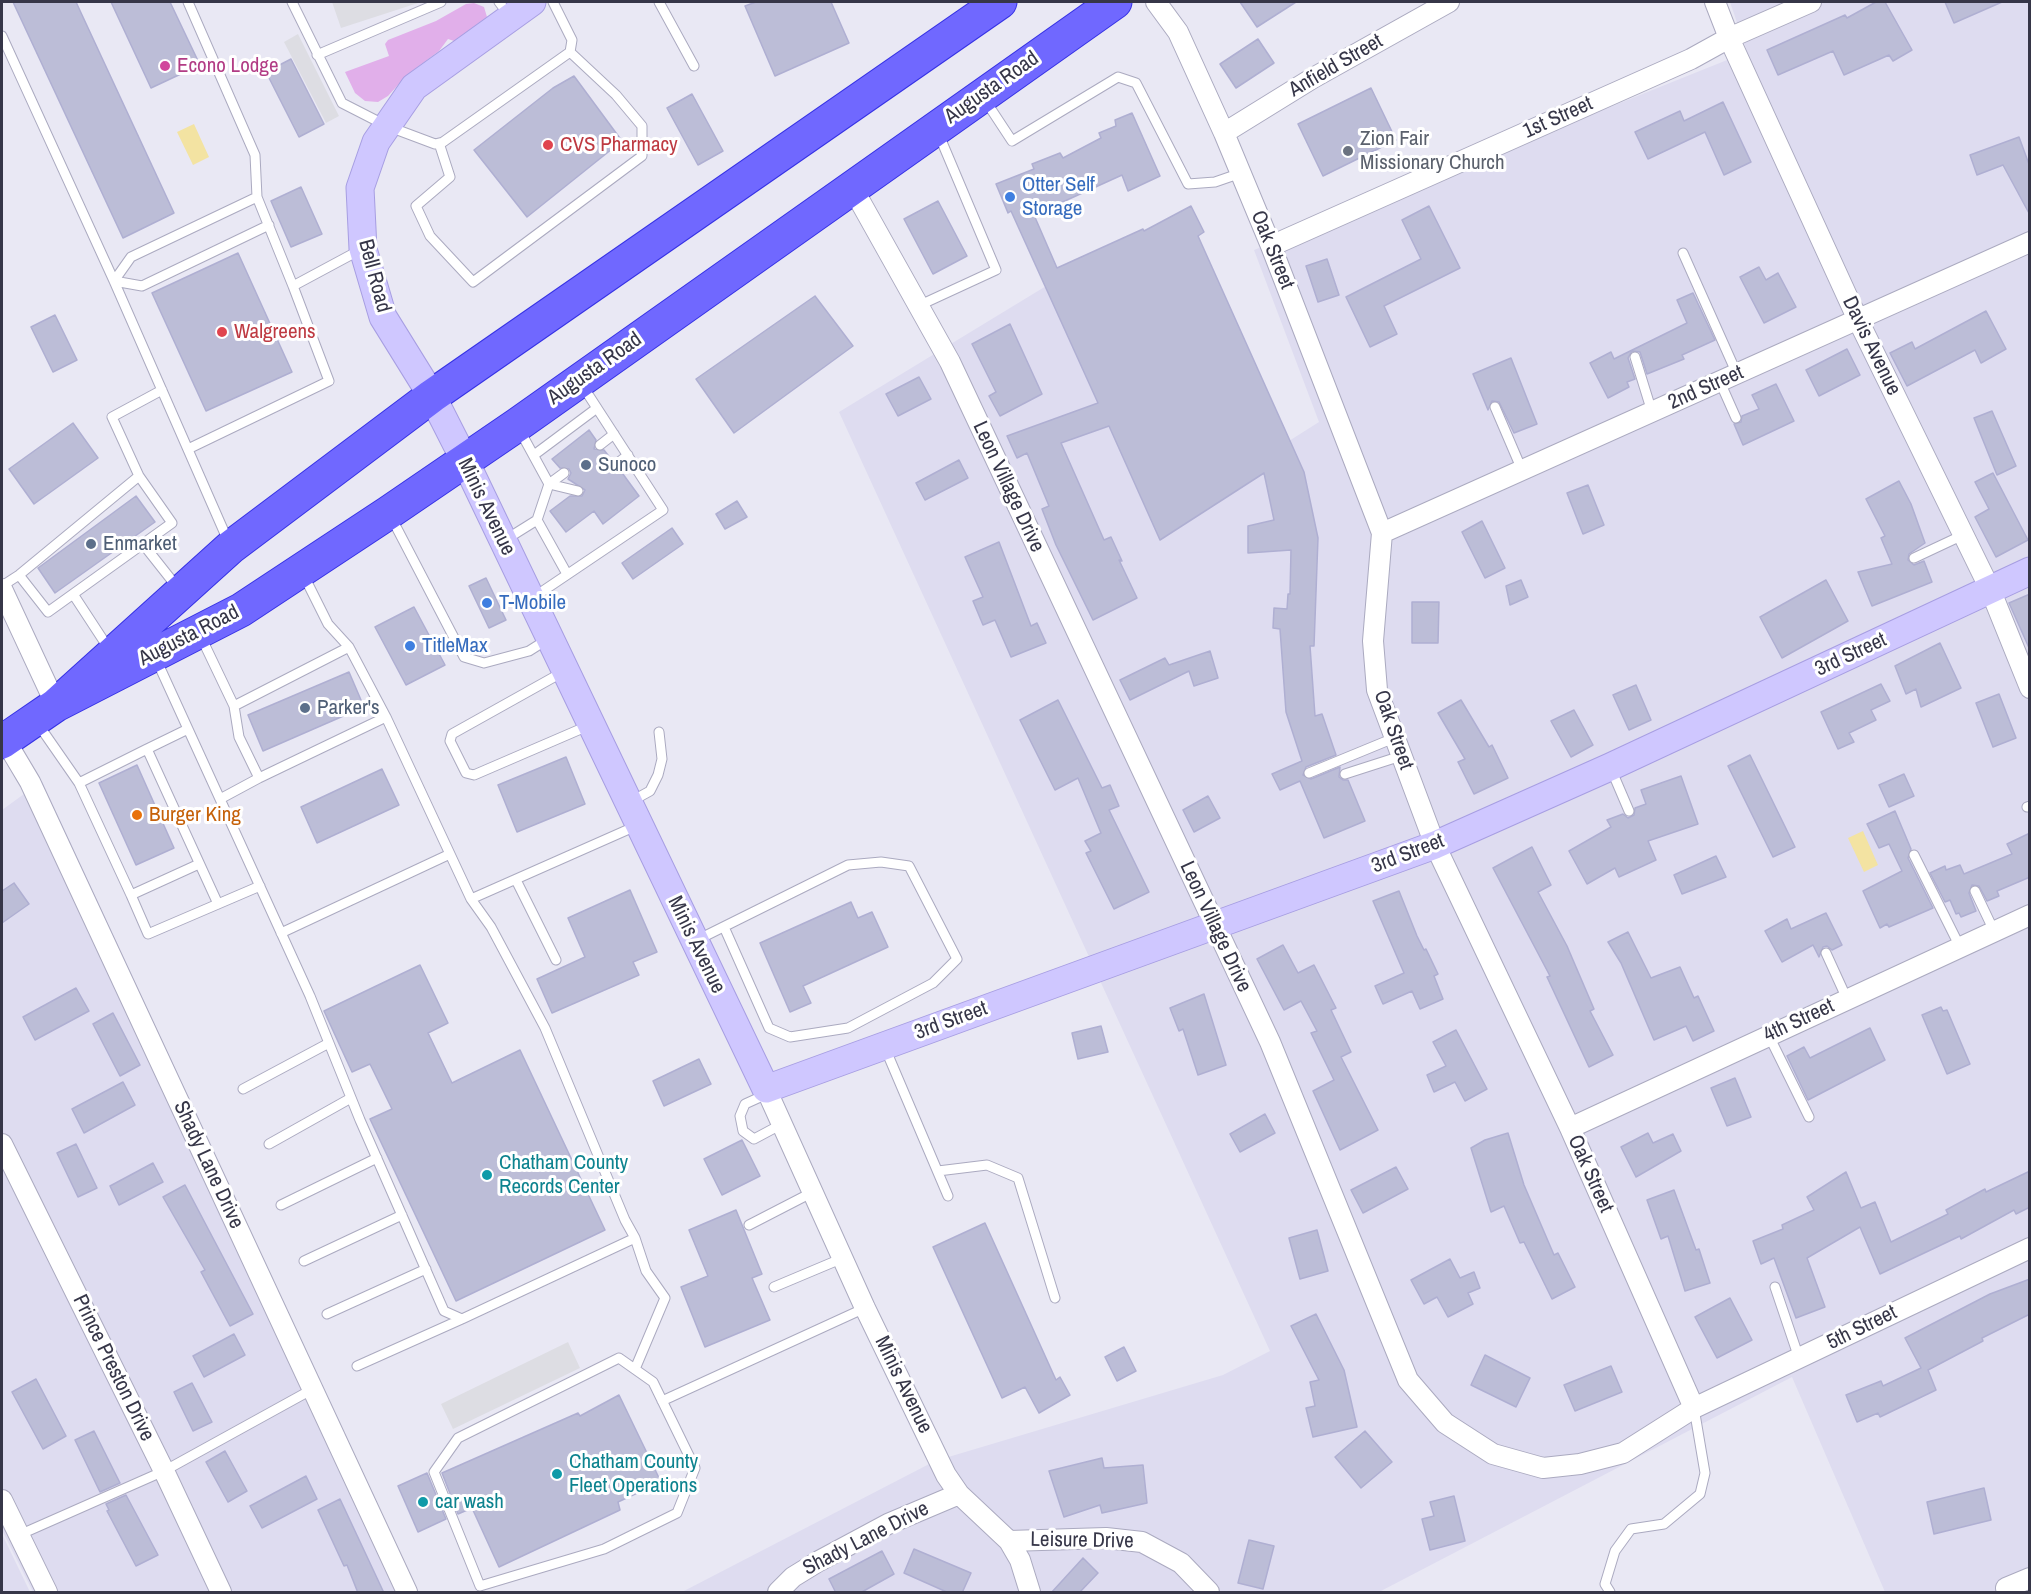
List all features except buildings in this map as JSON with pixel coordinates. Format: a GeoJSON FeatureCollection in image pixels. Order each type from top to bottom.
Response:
{"type":"FeatureCollection","features":[{"type":"Feature","properties":{"kind":"highway","name":"Augusta Road"},"geometry":{"type":"LineString","coordinates":[[3,741],[45,712],[231,547],[432,396],[1000,2]]}},
{"type":"Feature","properties":{"kind":"highway","name":"Augusta Road"},"geometry":{"type":"LineString","coordinates":[[45,712],[241,610],[388,513],[517,425],[1115,2]]}},
{"type":"Feature","properties":{"kind":"street","name":"Bell Road"},"geometry":{"type":"LineString","coordinates":[[432,396],[383,317],[363,249],[360,188],[376,142],[414,87],[505,9],[532,2]]}},
{"type":"Feature","properties":{"kind":"street","name":"Oak Street"},"geometry":{"type":"LineString","coordinates":[[1156,2],[1178,32],[1224,133],[1271,246],[1382,533],[1372,641],[1377,690],[1435,845],[1570,1128],[1694,1408]]}},
{"type":"Feature","properties":{"kind":"street","name":"Anfield Street"},"geometry":{"type":"LineString","coordinates":[[1224,133],[1313,78],[1449,2]]}},
{"type":"Feature","properties":{"kind":"street","name":"Davis Avenue"},"geometry":{"type":"LineString","coordinates":[[1715,2],[1728,38],[1858,320],[1990,589],[2030,688]]}},
{"type":"Feature","properties":{"kind":"street","name":"1st Street"},"geometry":{"type":"LineString","coordinates":[[1271,246],[1691,59],[1728,38],[1811,2]]}},
{"type":"Feature","properties":{"kind":"street","name":"Leon Village Drive"},"geometry":{"type":"LineString","coordinates":[[852,187],[950,362],[1269,1042],[1408,1380],[1445,1423],[1493,1454],[1543,1468],[1580,1464],[1623,1453],[1694,1408]]}},
{"type":"Feature","properties":{"kind":"street","name":"2nd Street"},"geometry":{"type":"LineString","coordinates":[[1382,533],[2030,242]]}},
{"type":"Feature","properties":{"kind":"street","name":"Minis Avenue"},"geometry":{"type":"LineString","coordinates":[[432,396],[767,1091],[866,1308],[946,1475],[959,1494]]}},
{"type":"Feature","properties":{"kind":"street","name":"3rd Street"},"geometry":{"type":"LineString","coordinates":[[767,1091],[1435,845],[1610,767],[2030,571]]}},
{"type":"Feature","properties":{"kind":"street"},"geometry":{"type":"LineString","coordinates":[[2,587],[45,712]]}},
{"type":"Feature","properties":{"kind":"street","name":"Shady Lane Drive"},"geometry":{"type":"LineString","coordinates":[[3,741],[30,782],[407,1593]]}},
{"type":"Feature","properties":{"kind":"street","name":"4th Street"},"geometry":{"type":"LineString","coordinates":[[1570,1128],[1847,999],[1881,976],[1960,947],[2030,915]]}},
{"type":"Feature","properties":{"kind":"street","name":"Prince Preston Drive"},"geometry":{"type":"LineString","coordinates":[[2,1144],[164,1470],[221,1593]]}},
{"type":"Feature","properties":{"kind":"street","name":"5th Street"},"geometry":{"type":"LineString","coordinates":[[1694,1408],[2030,1248]]}},
{"type":"Feature","properties":{"kind":"street","name":"Shady Lane Drive"},"geometry":{"type":"LineString","coordinates":[[778,1593],[793,1577],[819,1561],[888,1524],[959,1494]]}},
{"type":"Feature","properties":{"kind":"street","name":"Leisure Drive"},"geometry":{"type":"LineString","coordinates":[[959,1494],[1009,1541],[1020,1560],[1030,1593]]}},
{"type":"Feature","properties":{"kind":"street"},"geometry":{"type":"LineString","coordinates":[[2,1500],[47,1593]]}},
{"type":"Feature","properties":{"kind":"street","name":"Leisure Drive"},"geometry":{"type":"LineString","coordinates":[[1009,1541],[1106,1538],[1142,1542],[1181,1563],[1209,1593]]}},
{"type":"Feature","properties":{"kind":"street"},"geometry":{"type":"LineString","coordinates":[[2007,1588],[2030,1578]]}},
{"type":"Feature","properties":{"kind":"lane"},"geometry":{"type":"LineString","coordinates":[[188,2],[255,155],[257,197],[329,381],[188,449]]}},
{"type":"Feature","properties":{"kind":"lane"},"geometry":{"type":"LineString","coordinates":[[292,2],[342,103],[387,126],[439,143]]}},
{"type":"Feature","properties":{"kind":"lane"},"geometry":{"type":"LineString","coordinates":[[317,55],[441,2]]}},
{"type":"Feature","properties":{"kind":"lane"},"geometry":{"type":"LineString","coordinates":[[439,143],[570,52],[572,40],[553,2]]}},
{"type":"Feature","properties":{"kind":"lane"},"geometry":{"type":"LineString","coordinates":[[659,2],[694,66]]}},
{"type":"Feature","properties":{"kind":"lane"},"geometry":{"type":"LineString","coordinates":[[2,36],[114,281],[231,547]]}},
{"type":"Feature","properties":{"kind":"lane"},"geometry":{"type":"LineString","coordinates":[[439,143],[450,177],[416,206],[430,236],[473,282],[642,156],[642,126],[616,95],[570,52]]}},
{"type":"Feature","properties":{"kind":"lane"},"geometry":{"type":"LineString","coordinates":[[982,96],[1012,141],[1118,77],[1136,83],[1188,184],[1215,182],[1241,174]]}},
{"type":"Feature","properties":{"kind":"lane"},"geometry":{"type":"LineString","coordinates":[[918,306],[996,270],[936,128]]}},
{"type":"Feature","properties":{"kind":"lane"},"geometry":{"type":"LineString","coordinates":[[114,281],[131,257],[257,197]]}},
{"type":"Feature","properties":{"kind":"lane"},"geometry":{"type":"LineString","coordinates":[[114,281],[142,286],[269,225]]}},
{"type":"Feature","properties":{"kind":"lane"},"geometry":{"type":"LineString","coordinates":[[293,286],[363,249]]}},
{"type":"Feature","properties":{"kind":"lane"},"geometry":{"type":"LineString","coordinates":[[1683,253],[1729,378],[1736,418]]}},
{"type":"Feature","properties":{"kind":"lane"},"geometry":{"type":"LineString","coordinates":[[1635,357],[1652,412]]}},
{"type":"Feature","properties":{"kind":"lane"},"geometry":{"type":"LineString","coordinates":[[531,599],[663,510],[579,381]]}},
{"type":"Feature","properties":{"kind":"lane"},"geometry":{"type":"LineString","coordinates":[[19,575],[48,612],[172,523],[139,476],[112,417],[162,390]]}},
{"type":"Feature","properties":{"kind":"lane"},"geometry":{"type":"LineString","coordinates":[[1495,406],[1522,470]]}},
{"type":"Feature","properties":{"kind":"lane"},"geometry":{"type":"LineString","coordinates":[[534,455],[597,408]]}},
{"type":"Feature","properties":{"kind":"lane"},"geometry":{"type":"LineString","coordinates":[[517,425],[549,484],[578,491]]}},
{"type":"Feature","properties":{"kind":"lane"},"geometry":{"type":"LineString","coordinates":[[600,445],[614,434]]}},
{"type":"Feature","properties":{"kind":"lane"},"geometry":{"type":"LineString","coordinates":[[615,465],[628,455]]}},
{"type":"Feature","properties":{"kind":"lane"},"geometry":{"type":"LineString","coordinates":[[503,541],[537,520],[549,484],[564,473]]}},
{"type":"Feature","properties":{"kind":"lane"},"geometry":{"type":"LineString","coordinates":[[2,587],[139,476]]}},
{"type":"Feature","properties":{"kind":"lane"},"geometry":{"type":"LineString","coordinates":[[388,513],[465,657],[484,663],[529,651],[549,638]]}},
{"type":"Feature","properties":{"kind":"lane"},"geometry":{"type":"LineString","coordinates":[[537,520],[567,574]]}},
{"type":"Feature","properties":{"kind":"lane"},"geometry":{"type":"LineString","coordinates":[[1914,558],[1963,534]]}},
{"type":"Feature","properties":{"kind":"lane"},"geometry":{"type":"LineString","coordinates":[[143,543],[181,592]]}},
{"type":"Feature","properties":{"kind":"lane"},"geometry":{"type":"LineString","coordinates":[[301,570],[328,624],[349,647],[386,717],[471,899],[491,927],[545,1028],[625,1220],[636,1238],[646,1271],[665,1299],[635,1369]]}},
{"type":"Feature","properties":{"kind":"lane"},"geometry":{"type":"LineString","coordinates":[[73,594],[112,654]]}},
{"type":"Feature","properties":{"kind":"lane"},"geometry":{"type":"LineString","coordinates":[[198,632],[234,706],[239,737],[259,778]]}},
{"type":"Feature","properties":{"kind":"lane"},"geometry":{"type":"LineString","coordinates":[[234,706],[349,647]]}},
{"type":"Feature","properties":{"kind":"lane"},"geometry":{"type":"LineString","coordinates":[[154,654],[281,933],[444,1311],[462,1319]]}},
{"type":"Feature","properties":{"kind":"lane"},"geometry":{"type":"LineString","coordinates":[[565,671],[452,734],[450,741],[466,773],[474,776],[590,724]]}},
{"type":"Feature","properties":{"kind":"lane"},"geometry":{"type":"LineString","coordinates":[[45,712],[147,934],[260,886]]}},
{"type":"Feature","properties":{"kind":"lane"},"geometry":{"type":"LineString","coordinates":[[220,800],[259,778],[386,717]]}},
{"type":"Feature","properties":{"kind":"lane"},"geometry":{"type":"LineString","coordinates":[[79,783],[188,729]]}},
{"type":"Feature","properties":{"kind":"lane"},"geometry":{"type":"LineString","coordinates":[[471,899],[516,880],[633,814],[650,791],[658,775],[662,759],[659,732]]}},
{"type":"Feature","properties":{"kind":"lane"},"geometry":{"type":"LineString","coordinates":[[1309,773],[1398,747]]}},
{"type":"Feature","properties":{"kind":"lane"},"geometry":{"type":"LineString","coordinates":[[1346,774],[1398,747]]}},
{"type":"Feature","properties":{"kind":"lane"},"geometry":{"type":"LineString","coordinates":[[147,749],[218,904]]}},
{"type":"Feature","properties":{"kind":"lane"},"geometry":{"type":"LineString","coordinates":[[1610,767],[1629,811]]}},
{"type":"Feature","properties":{"kind":"lane"},"geometry":{"type":"LineString","coordinates":[[281,933],[450,854]]}},
{"type":"Feature","properties":{"kind":"lane"},"geometry":{"type":"LineString","coordinates":[[1914,855],[1960,947]]}},
{"type":"Feature","properties":{"kind":"lane"},"geometry":{"type":"LineString","coordinates":[[695,941],[848,865],[881,862],[909,866],[957,959],[933,983],[848,1028],[790,1037],[769,1028],[724,927]]}},
{"type":"Feature","properties":{"kind":"lane"},"geometry":{"type":"LineString","coordinates":[[131,895],[199,864]]}},
{"type":"Feature","properties":{"kind":"lane"},"geometry":{"type":"LineString","coordinates":[[516,880],[556,960]]}},
{"type":"Feature","properties":{"kind":"lane"},"geometry":{"type":"LineString","coordinates":[[1975,891],[1994,931]]}},
{"type":"Feature","properties":{"kind":"lane"},"geometry":{"type":"LineString","coordinates":[[1826,953],[1847,999]]}},
{"type":"Feature","properties":{"kind":"lane"},"geometry":{"type":"LineString","coordinates":[[1768,1036],[1809,1118]]}},
{"type":"Feature","properties":{"kind":"lane"},"geometry":{"type":"LineString","coordinates":[[243,1089],[329,1043]]}},
{"type":"Feature","properties":{"kind":"lane"},"geometry":{"type":"LineString","coordinates":[[884,1046],[948,1196]]}},
{"type":"Feature","properties":{"kind":"lane"},"geometry":{"type":"LineString","coordinates":[[767,1091],[745,1104],[740,1116],[743,1131],[754,1139],[782,1124]]}},
{"type":"Feature","properties":{"kind":"lane"},"geometry":{"type":"LineString","coordinates":[[269,1144],[351,1098]]}},
{"type":"Feature","properties":{"kind":"lane"},"geometry":{"type":"LineString","coordinates":[[281,1205],[377,1158]]}},
{"type":"Feature","properties":{"kind":"lane"},"geometry":{"type":"LineString","coordinates":[[938,1171],[987,1165],[1018,1178],[1055,1298]]}},
{"type":"Feature","properties":{"kind":"lane"},"geometry":{"type":"LineString","coordinates":[[749,1224],[813,1192]]}},
{"type":"Feature","properties":{"kind":"lane"},"geometry":{"type":"LineString","coordinates":[[304,1261],[402,1215]]}},
{"type":"Feature","properties":{"kind":"lane"},"geometry":{"type":"LineString","coordinates":[[357,1366],[636,1238]]}},
{"type":"Feature","properties":{"kind":"lane"},"geometry":{"type":"LineString","coordinates":[[774,1287],[843,1258]]}},
{"type":"Feature","properties":{"kind":"lane"},"geometry":{"type":"LineString","coordinates":[[327,1314],[426,1269]]}},
{"type":"Feature","properties":{"kind":"lane"},"geometry":{"type":"LineString","coordinates":[[1775,1287],[1799,1358]]}},
{"type":"Feature","properties":{"kind":"lane"},"geometry":{"type":"LineString","coordinates":[[662,1401],[866,1308]]}},
{"type":"Feature","properties":{"kind":"lane"},"geometry":{"type":"LineString","coordinates":[[619,1358],[653,1382],[662,1401],[695,1468],[677,1512],[604,1549],[480,1586],[434,1472],[458,1437],[619,1358]]}},
{"type":"Feature","properties":{"kind":"lane"},"geometry":{"type":"LineString","coordinates":[[19,1536],[164,1470],[311,1390]]}},
{"type":"Feature","properties":{"kind":"lane"},"geometry":{"type":"LineString","coordinates":[[1610,1593],[1605,1584],[1615,1551],[1631,1529],[1664,1524],[1700,1494],[1705,1473],[1694,1408]]}},
{"type":"Feature","properties":{"kind":"shaded area"},"geometry":{"type":"Polygon","coordinates":[[[332,2],[418,2],[418,3],[341,28],[332,2]]]}},
{"type":"Feature","properties":{"kind":"shaded area"},"geometry":{"type":"Polygon","coordinates":[[[1730,2],[2029,2],[2029,1592],[1885,1592],[1792,1377],[1379,1592],[682,1592],[935,1461],[1223,1375],[1270,1351],[839,412],[1056,280],[1164,520],[1319,422],[1254,250],[1747,52],[1730,2]]]}},
{"type":"Feature","properties":{"kind":"shaded area"},"geometry":{"type":"Polygon","coordinates":[[[474,3],[484,7],[487,17],[454,41],[448,39],[439,51],[407,75],[388,96],[378,102],[365,101],[355,93],[345,72],[389,56],[385,44],[388,40],[436,21],[466,4],[474,3]]]}},
{"type":"Feature","properties":{"kind":"shaded area"},"geometry":{"type":"Polygon","coordinates":[[[298,34],[339,116],[326,123],[284,42],[298,34]]]}},
{"type":"Feature","properties":{"kind":"shaded area"},"geometry":{"type":"Polygon","coordinates":[[[194,124],[209,157],[193,165],[177,132],[194,124]]]}},
{"type":"Feature","properties":{"kind":"shaded area"},"geometry":{"type":"Polygon","coordinates":[[[42,781],[418,1592],[33,1592],[2,1530],[2,810],[42,781]]]}},
{"type":"Feature","properties":{"kind":"shaded area"},"geometry":{"type":"Polygon","coordinates":[[[1863,831],[1878,865],[1864,872],[1848,838],[1863,831]]]}},
{"type":"Feature","properties":{"kind":"shaded area"},"geometry":{"type":"Polygon","coordinates":[[[568,1342],[580,1368],[453,1429],[441,1404],[568,1342]]]}},
{"type":"Feature","properties":{"kind":"shaded area"},"geometry":{"type":"Polygon","coordinates":[[[2,1534],[30,1592],[2,1592],[2,1534]]]}},
{"type":"Feature","properties":{"kind":"place","name":"Econo Lodge"},"geometry":{"type":"Point","coordinates":[165,66]}},
{"type":"Feature","properties":{"kind":"place","name":"CVS Pharmacy"},"geometry":{"type":"Point","coordinates":[548,145]}},
{"type":"Feature","properties":{"kind":"place","name":"Zion Fair Missionary Church"},"geometry":{"type":"Point","coordinates":[1348,151]}},
{"type":"Feature","properties":{"kind":"place","name":"Otter Self Storage"},"geometry":{"type":"Point","coordinates":[1010,197]}},
{"type":"Feature","properties":{"kind":"place","name":"Walgreens"},"geometry":{"type":"Point","coordinates":[222,332]}},
{"type":"Feature","properties":{"kind":"place","name":"Sunoco"},"geometry":{"type":"Point","coordinates":[586,465]}},
{"type":"Feature","properties":{"kind":"place","name":"Enmarket"},"geometry":{"type":"Point","coordinates":[91,544]}},
{"type":"Feature","properties":{"kind":"place","name":"T-Mobile"},"geometry":{"type":"Point","coordinates":[487,603]}},
{"type":"Feature","properties":{"kind":"place","name":"TitleMax"},"geometry":{"type":"Point","coordinates":[410,646]}},
{"type":"Feature","properties":{"kind":"place","name":"Parker's"},"geometry":{"type":"Point","coordinates":[305,708]}},
{"type":"Feature","properties":{"kind":"place","name":"Burger King"},"geometry":{"type":"Point","coordinates":[137,815]}},
{"type":"Feature","properties":{"kind":"place","name":"Chatham County Records Center"},"geometry":{"type":"Point","coordinates":[487,1175]}},
{"type":"Feature","properties":{"kind":"place","name":"Chatham County Fleet Operations"},"geometry":{"type":"Point","coordinates":[557,1474]}},
{"type":"Feature","properties":{"kind":"place","name":"car wash"},"geometry":{"type":"Point","coordinates":[423,1502]}}]}
